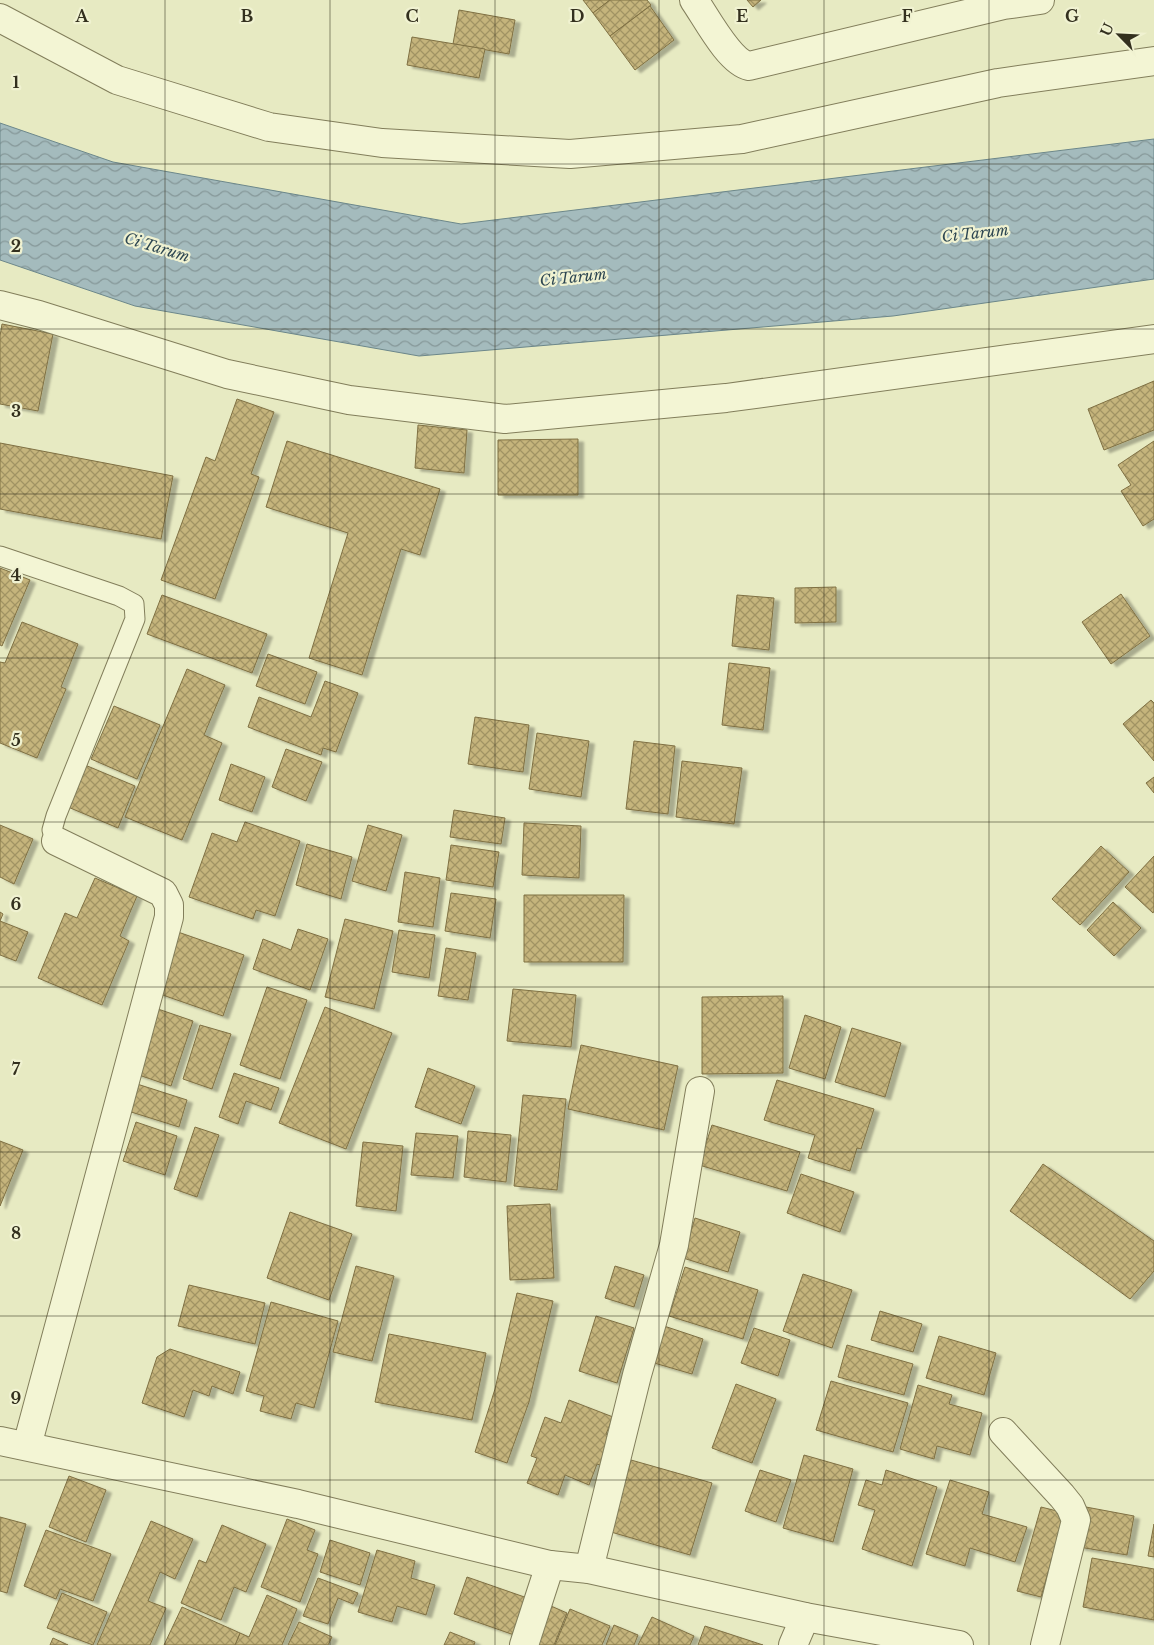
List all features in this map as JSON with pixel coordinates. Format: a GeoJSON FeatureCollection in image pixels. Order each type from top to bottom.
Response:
{"type":"FeatureCollection","features":[{"type":"Feature","properties":{"kind":"street"},"geometry":{"type":"LineString","coordinates":[[694,0],[732,56],[740,64],[749,66],[1004,4],[1040,0]]}},
{"type":"Feature","properties":{"kind":"street"},"geometry":{"type":"LineString","coordinates":[[0,18],[117,80],[269,127],[382,144],[570,154],[742,139],[998,83],[1154,61]]}},
{"type":"Feature","properties":{"kind":"street"},"geometry":{"type":"LineString","coordinates":[[0,305],[40,315],[236,376],[349,400],[505,419],[726,398],[1154,339]]}},
{"type":"Feature","properties":{"kind":"street"},"geometry":{"type":"LineString","coordinates":[[27,1446],[169,917],[169,905],[164,893],[56,841]]}},
{"type":"Feature","properties":{"kind":"street"},"geometry":{"type":"LineString","coordinates":[[589,1569],[637,1375],[674,1245],[700,1091]]}},
{"type":"Feature","properties":{"kind":"street"},"geometry":{"type":"LineString","coordinates":[[1003,1432],[1062,1496],[1070,1506],[1076,1520],[1045,1645]]}},
{"type":"Feature","properties":{"kind":"street"},"geometry":{"type":"LineString","coordinates":[[0,1441],[298,1504],[550,1564],[589,1569],[805,1617],[959,1645]]}},
{"type":"Feature","properties":{"kind":"street"},"geometry":{"type":"LineString","coordinates":[[524,1645],[550,1564]]}},
{"type":"Feature","properties":{"kind":"street"},"geometry":{"type":"LineString","coordinates":[[793,1645],[805,1617]]}},
{"type":"Feature","properties":{"kind":"lane"},"geometry":{"type":"LineString","coordinates":[[0,556],[118,596],[134,604],[135,619],[56,816],[52,830],[56,841]]}},
{"type":"Feature","properties":{"kind":"water","name":"Ci Tarum"},"geometry":{"type":"Polygon","coordinates":[[[0,123],[113,162],[461,224],[1154,139],[1154,279],[893,316],[419,356],[135,306],[0,260],[0,123]]]}},
{"type":"Feature","properties":{"kind":"building"},"geometry":{"type":"Polygon","coordinates":[[[583,0],[610,0],[593,13],[583,0]]]}},
{"type":"Feature","properties":{"kind":"building"},"geometry":{"type":"Polygon","coordinates":[[[610,0],[647,0],[651,5],[610,36],[593,13],[610,0]]]}},
{"type":"Feature","properties":{"kind":"building"},"geometry":{"type":"Polygon","coordinates":[[[747,0],[761,0],[753,7],[747,0]]]}},
{"type":"Feature","properties":{"kind":"building"},"geometry":{"type":"Polygon","coordinates":[[[650,6],[674,40],[635,70],[610,36],[650,6]]]}},
{"type":"Feature","properties":{"kind":"building"},"geometry":{"type":"Polygon","coordinates":[[[459,10],[515,20],[509,54],[453,44],[459,10]]]}},
{"type":"Feature","properties":{"kind":"building"},"geometry":{"type":"Polygon","coordinates":[[[412,37],[485,49],[479,78],[407,65],[412,37]]]}},
{"type":"Feature","properties":{"kind":"building"},"geometry":{"type":"Polygon","coordinates":[[[2,324],[53,334],[38,411],[0,404],[0,336],[2,324]]]}},
{"type":"Feature","properties":{"kind":"building"},"geometry":{"type":"Polygon","coordinates":[[[1154,381],[1154,430],[1104,450],[1088,409],[1154,381]]]}},
{"type":"Feature","properties":{"kind":"building"},"geometry":{"type":"Polygon","coordinates":[[[237,399],[274,412],[251,474],[259,477],[215,599],[161,580],[206,457],[215,461],[237,399]]]}},
{"type":"Feature","properties":{"kind":"building"},"geometry":{"type":"Polygon","coordinates":[[[418,425],[467,430],[464,473],[415,468],[418,425]]]}},
{"type":"Feature","properties":{"kind":"building"},"geometry":{"type":"Polygon","coordinates":[[[578,439],[578,495],[498,495],[498,440],[578,439]]]}},
{"type":"Feature","properties":{"kind":"building"},"geometry":{"type":"Polygon","coordinates":[[[287,441],[440,489],[420,555],[401,549],[362,675],[309,658],[348,533],[266,507],[287,441]]]}},
{"type":"Feature","properties":{"kind":"building"},"geometry":{"type":"Polygon","coordinates":[[[1154,441],[1154,519],[1143,526],[1121,491],[1131,485],[1118,465],[1154,441]]]}},
{"type":"Feature","properties":{"kind":"building"},"geometry":{"type":"Polygon","coordinates":[[[0,443],[173,476],[161,539],[0,509],[0,443]]]}},
{"type":"Feature","properties":{"kind":"building"},"geometry":{"type":"Polygon","coordinates":[[[0,568],[30,580],[2,646],[0,645],[0,568]]]}},
{"type":"Feature","properties":{"kind":"building"},"geometry":{"type":"Polygon","coordinates":[[[836,587],[836,622],[795,623],[795,588],[836,587]]]}},
{"type":"Feature","properties":{"kind":"building"},"geometry":{"type":"Polygon","coordinates":[[[1121,594],[1150,636],[1111,664],[1082,622],[1121,594]]]}},
{"type":"Feature","properties":{"kind":"building"},"geometry":{"type":"Polygon","coordinates":[[[162,595],[267,634],[252,673],[147,634],[162,595]]]}},
{"type":"Feature","properties":{"kind":"building"},"geometry":{"type":"Polygon","coordinates":[[[737,595],[774,598],[769,650],[732,646],[737,595]]]}},
{"type":"Feature","properties":{"kind":"building"},"geometry":{"type":"Polygon","coordinates":[[[22,622],[78,644],[61,687],[66,689],[37,758],[0,743],[0,662],[5,663],[22,622]]]}},
{"type":"Feature","properties":{"kind":"building"},"geometry":{"type":"Polygon","coordinates":[[[268,654],[317,672],[305,704],[256,686],[268,654]]]}},
{"type":"Feature","properties":{"kind":"building"},"geometry":{"type":"Polygon","coordinates":[[[729,663],[770,668],[763,730],[722,725],[729,663]]]}},
{"type":"Feature","properties":{"kind":"building"},"geometry":{"type":"Polygon","coordinates":[[[187,669],[225,685],[204,735],[222,743],[182,840],[125,817],[187,669]]]}},
{"type":"Feature","properties":{"kind":"building"},"geometry":{"type":"Polygon","coordinates":[[[325,681],[358,693],[336,752],[323,748],[321,755],[248,727],[259,697],[311,717],[325,681]]]}},
{"type":"Feature","properties":{"kind":"building"},"geometry":{"type":"Polygon","coordinates":[[[1151,700],[1154,703],[1154,761],[1123,724],[1151,700]]]}},
{"type":"Feature","properties":{"kind":"building"},"geometry":{"type":"Polygon","coordinates":[[[114,706],[160,725],[137,779],[91,759],[114,706]]]}},
{"type":"Feature","properties":{"kind":"building"},"geometry":{"type":"Polygon","coordinates":[[[475,717],[529,725],[523,772],[468,764],[475,717]]]}},
{"type":"Feature","properties":{"kind":"building"},"geometry":{"type":"Polygon","coordinates":[[[537,733],[589,741],[581,797],[529,789],[537,733]]]}},
{"type":"Feature","properties":{"kind":"building"},"geometry":{"type":"Polygon","coordinates":[[[634,741],[675,746],[668,814],[626,809],[634,741]]]}},
{"type":"Feature","properties":{"kind":"building"},"geometry":{"type":"Polygon","coordinates":[[[286,749],[322,762],[306,801],[272,787],[286,749]]]}},
{"type":"Feature","properties":{"kind":"building"},"geometry":{"type":"Polygon","coordinates":[[[682,761],[742,768],[734,824],[676,817],[682,761]]]}},
{"type":"Feature","properties":{"kind":"building"},"geometry":{"type":"Polygon","coordinates":[[[231,764],[265,777],[252,812],[219,800],[231,764]]]}},
{"type":"Feature","properties":{"kind":"building"},"geometry":{"type":"Polygon","coordinates":[[[85,765],[135,786],[118,828],[68,807],[85,765]]]}},
{"type":"Feature","properties":{"kind":"building"},"geometry":{"type":"Polygon","coordinates":[[[1154,777],[1154,793],[1146,783],[1154,777]]]}},
{"type":"Feature","properties":{"kind":"building"},"geometry":{"type":"Polygon","coordinates":[[[454,810],[505,818],[501,844],[450,837],[454,810]]]}},
{"type":"Feature","properties":{"kind":"building"},"geometry":{"type":"Polygon","coordinates":[[[245,822],[300,841],[275,916],[256,910],[253,919],[189,897],[212,833],[237,842],[245,822]]]}},
{"type":"Feature","properties":{"kind":"building"},"geometry":{"type":"Polygon","coordinates":[[[524,823],[581,826],[579,878],[522,875],[524,823]]]}},
{"type":"Feature","properties":{"kind":"building"},"geometry":{"type":"Polygon","coordinates":[[[0,825],[33,839],[14,884],[0,877],[0,825]]]}},
{"type":"Feature","properties":{"kind":"building"},"geometry":{"type":"Polygon","coordinates":[[[368,825],[402,835],[386,891],[352,881],[368,825]]]}},
{"type":"Feature","properties":{"kind":"building"},"geometry":{"type":"Polygon","coordinates":[[[307,844],[352,857],[341,899],[296,885],[307,844]]]}},
{"type":"Feature","properties":{"kind":"building"},"geometry":{"type":"Polygon","coordinates":[[[451,845],[499,852],[493,887],[446,880],[451,845]]]}},
{"type":"Feature","properties":{"kind":"building"},"geometry":{"type":"Polygon","coordinates":[[[1101,846],[1129,872],[1080,925],[1052,899],[1101,846]]]}},
{"type":"Feature","properties":{"kind":"building"},"geometry":{"type":"Polygon","coordinates":[[[1154,856],[1154,911],[1153,913],[1125,887],[1154,856]]]}},
{"type":"Feature","properties":{"kind":"building"},"geometry":{"type":"Polygon","coordinates":[[[405,872],[440,878],[433,927],[398,922],[405,872]]]}},
{"type":"Feature","properties":{"kind":"building"},"geometry":{"type":"Polygon","coordinates":[[[95,878],[137,896],[120,936],[129,941],[102,1005],[38,978],[65,913],[77,918],[95,878]]]}},
{"type":"Feature","properties":{"kind":"building"},"geometry":{"type":"Polygon","coordinates":[[[451,893],[496,899],[490,938],[445,931],[451,893]]]}},
{"type":"Feature","properties":{"kind":"building"},"geometry":{"type":"Polygon","coordinates":[[[524,895],[624,895],[623,962],[524,962],[524,895]]]}},
{"type":"Feature","properties":{"kind":"building"},"geometry":{"type":"Polygon","coordinates":[[[1113,902],[1141,928],[1114,956],[1087,930],[1113,902]]]}},
{"type":"Feature","properties":{"kind":"building"},"geometry":{"type":"Polygon","coordinates":[[[345,919],[393,931],[374,1009],[325,997],[345,919]]]}},
{"type":"Feature","properties":{"kind":"building"},"geometry":{"type":"Polygon","coordinates":[[[0,921],[28,932],[16,961],[0,955],[0,921]]]}},
{"type":"Feature","properties":{"kind":"building"},"geometry":{"type":"Polygon","coordinates":[[[298,929],[328,939],[310,990],[253,969],[263,939],[291,950],[298,929]]]}},
{"type":"Feature","properties":{"kind":"building"},"geometry":{"type":"Polygon","coordinates":[[[399,930],[435,935],[429,978],[392,972],[399,930]]]}},
{"type":"Feature","properties":{"kind":"building"},"geometry":{"type":"Polygon","coordinates":[[[175,931],[244,955],[223,1016],[154,992],[175,931]]]}},
{"type":"Feature","properties":{"kind":"building"},"geometry":{"type":"Polygon","coordinates":[[[446,948],[476,953],[468,1000],[438,996],[446,948]]]}},
{"type":"Feature","properties":{"kind":"building"},"geometry":{"type":"Polygon","coordinates":[[[267,987],[307,1000],[280,1079],[240,1065],[267,987]]]}},
{"type":"Feature","properties":{"kind":"building"},"geometry":{"type":"Polygon","coordinates":[[[513,989],[576,995],[571,1047],[507,1041],[513,989]]]}},
{"type":"Feature","properties":{"kind":"building"},"geometry":{"type":"Polygon","coordinates":[[[783,996],[783,1073],[702,1074],[702,997],[783,996]]]}},
{"type":"Feature","properties":{"kind":"building"},"geometry":{"type":"Polygon","coordinates":[[[325,1007],[392,1033],[346,1149],[279,1123],[325,1007]]]}},
{"type":"Feature","properties":{"kind":"building"},"geometry":{"type":"Polygon","coordinates":[[[155,1008],[193,1021],[171,1086],[133,1073],[155,1008]]]}},
{"type":"Feature","properties":{"kind":"building"},"geometry":{"type":"Polygon","coordinates":[[[805,1015],[841,1027],[825,1079],[789,1068],[805,1015]]]}},
{"type":"Feature","properties":{"kind":"building"},"geometry":{"type":"Polygon","coordinates":[[[200,1025],[231,1034],[212,1089],[183,1079],[200,1025]]]}},
{"type":"Feature","properties":{"kind":"building"},"geometry":{"type":"Polygon","coordinates":[[[852,1028],[901,1043],[885,1097],[835,1082],[852,1028]]]}},
{"type":"Feature","properties":{"kind":"building"},"geometry":{"type":"Polygon","coordinates":[[[581,1045],[678,1066],[664,1130],[568,1109],[581,1045]]]}},
{"type":"Feature","properties":{"kind":"building"},"geometry":{"type":"Polygon","coordinates":[[[428,1068],[475,1086],[461,1124],[415,1107],[428,1068]]]}},
{"type":"Feature","properties":{"kind":"building"},"geometry":{"type":"Polygon","coordinates":[[[234,1073],[279,1088],[271,1110],[246,1101],[238,1124],[219,1117],[234,1073]]]}},
{"type":"Feature","properties":{"kind":"building"},"geometry":{"type":"Polygon","coordinates":[[[777,1080],[874,1109],[861,1149],[857,1148],[850,1171],[808,1158],[815,1135],[764,1120],[777,1080]]]}},
{"type":"Feature","properties":{"kind":"building"},"geometry":{"type":"Polygon","coordinates":[[[137,1084],[187,1100],[179,1127],[128,1111],[137,1084]]]}},
{"type":"Feature","properties":{"kind":"building"},"geometry":{"type":"Polygon","coordinates":[[[523,1095],[566,1099],[557,1190],[514,1186],[523,1095]]]}},
{"type":"Feature","properties":{"kind":"building"},"geometry":{"type":"Polygon","coordinates":[[[136,1122],[177,1136],[165,1175],[123,1161],[136,1122]]]}},
{"type":"Feature","properties":{"kind":"building"},"geometry":{"type":"Polygon","coordinates":[[[712,1125],[800,1152],[787,1191],[699,1165],[712,1125]]]}},
{"type":"Feature","properties":{"kind":"building"},"geometry":{"type":"Polygon","coordinates":[[[195,1127],[219,1135],[197,1197],[174,1189],[195,1127]]]}},
{"type":"Feature","properties":{"kind":"building"},"geometry":{"type":"Polygon","coordinates":[[[468,1131],[511,1135],[506,1182],[464,1177],[468,1131]]]}},
{"type":"Feature","properties":{"kind":"building"},"geometry":{"type":"Polygon","coordinates":[[[416,1133],[458,1136],[453,1178],[411,1175],[416,1133]]]}},
{"type":"Feature","properties":{"kind":"building"},"geometry":{"type":"Polygon","coordinates":[[[0,1141],[23,1150],[0,1206],[0,1141]]]}},
{"type":"Feature","properties":{"kind":"building"},"geometry":{"type":"Polygon","coordinates":[[[363,1142],[403,1146],[396,1211],[356,1206],[363,1142]]]}},
{"type":"Feature","properties":{"kind":"building"},"geometry":{"type":"Polygon","coordinates":[[[1043,1164],[1154,1241],[1154,1271],[1130,1299],[1010,1211],[1043,1164]]]}},
{"type":"Feature","properties":{"kind":"building"},"geometry":{"type":"Polygon","coordinates":[[[801,1174],[854,1192],[840,1232],[787,1213],[801,1174]]]}},
{"type":"Feature","properties":{"kind":"building"},"geometry":{"type":"Polygon","coordinates":[[[550,1204],[554,1278],[510,1280],[507,1206],[550,1204]]]}},
{"type":"Feature","properties":{"kind":"building"},"geometry":{"type":"Polygon","coordinates":[[[290,1212],[352,1234],[329,1300],[267,1278],[290,1212]]]}},
{"type":"Feature","properties":{"kind":"building"},"geometry":{"type":"Polygon","coordinates":[[[695,1218],[740,1232],[728,1272],[683,1258],[695,1218]]]}},
{"type":"Feature","properties":{"kind":"building"},"geometry":{"type":"Polygon","coordinates":[[[356,1266],[394,1276],[372,1361],[333,1352],[356,1266]]]}},
{"type":"Feature","properties":{"kind":"building"},"geometry":{"type":"Polygon","coordinates":[[[615,1266],[644,1275],[634,1307],[605,1298],[615,1266]]]}},
{"type":"Feature","properties":{"kind":"building"},"geometry":{"type":"Polygon","coordinates":[[[685,1267],[758,1290],[743,1339],[669,1316],[685,1267]]]}},
{"type":"Feature","properties":{"kind":"building"},"geometry":{"type":"Polygon","coordinates":[[[803,1274],[852,1290],[832,1348],[783,1331],[803,1274]]]}},
{"type":"Feature","properties":{"kind":"building"},"geometry":{"type":"Polygon","coordinates":[[[189,1285],[265,1303],[255,1344],[178,1326],[189,1285]]]}},
{"type":"Feature","properties":{"kind":"building"},"geometry":{"type":"Polygon","coordinates":[[[517,1293],[553,1301],[529,1402],[507,1463],[475,1452],[495,1389],[517,1293]]]}},
{"type":"Feature","properties":{"kind":"building"},"geometry":{"type":"Polygon","coordinates":[[[271,1302],[338,1321],[314,1408],[296,1403],[291,1419],[260,1411],[264,1396],[246,1391],[271,1302]]]}},
{"type":"Feature","properties":{"kind":"building"},"geometry":{"type":"Polygon","coordinates":[[[880,1311],[922,1324],[913,1352],[871,1340],[880,1311]]]}},
{"type":"Feature","properties":{"kind":"building"},"geometry":{"type":"Polygon","coordinates":[[[596,1316],[634,1328],[617,1383],[579,1371],[596,1316]]]}},
{"type":"Feature","properties":{"kind":"building"},"geometry":{"type":"Polygon","coordinates":[[[655,1323],[703,1339],[692,1374],[644,1360],[655,1323]]]}},
{"type":"Feature","properties":{"kind":"building"},"geometry":{"type":"Polygon","coordinates":[[[754,1328],[790,1340],[778,1376],[741,1363],[754,1328]]]}},
{"type":"Feature","properties":{"kind":"building"},"geometry":{"type":"Polygon","coordinates":[[[389,1334],[486,1353],[472,1420],[375,1402],[389,1334]]]}},
{"type":"Feature","properties":{"kind":"building"},"geometry":{"type":"Polygon","coordinates":[[[939,1336],[996,1353],[984,1395],[926,1378],[939,1336]]]}},
{"type":"Feature","properties":{"kind":"building"},"geometry":{"type":"Polygon","coordinates":[[[847,1345],[913,1364],[904,1395],[838,1377],[847,1345]]]}},
{"type":"Feature","properties":{"kind":"building"},"geometry":{"type":"Polygon","coordinates":[[[170,1349],[240,1372],[233,1394],[212,1386],[209,1396],[193,1390],[184,1417],[142,1403],[157,1357],[170,1349]]]}},
{"type":"Feature","properties":{"kind":"building"},"geometry":{"type":"Polygon","coordinates":[[[831,1381],[908,1403],[893,1452],[816,1430],[831,1381]]]}},
{"type":"Feature","properties":{"kind":"building"},"geometry":{"type":"Polygon","coordinates":[[[736,1384],[776,1399],[752,1463],[712,1448],[736,1384]]]}},
{"type":"Feature","properties":{"kind":"building"},"geometry":{"type":"Polygon","coordinates":[[[918,1385],[952,1395],[949,1404],[982,1413],[970,1455],[937,1446],[934,1459],[900,1449],[918,1385]]]}},
{"type":"Feature","properties":{"kind":"building"},"geometry":{"type":"Polygon","coordinates":[[[569,1400],[613,1417],[606,1434],[614,1438],[603,1466],[597,1464],[589,1485],[565,1475],[558,1495],[527,1483],[537,1458],[531,1456],[545,1417],[561,1423],[569,1400]]]}},
{"type":"Feature","properties":{"kind":"building"},"geometry":{"type":"Polygon","coordinates":[[[804,1455],[853,1469],[833,1542],[783,1528],[804,1455]]]}},
{"type":"Feature","properties":{"kind":"building"},"geometry":{"type":"Polygon","coordinates":[[[631,1460],[712,1483],[690,1555],[611,1532],[631,1460]]]}},
{"type":"Feature","properties":{"kind":"building"},"geometry":{"type":"Polygon","coordinates":[[[760,1470],[791,1480],[776,1522],[745,1511],[760,1470]]]}},
{"type":"Feature","properties":{"kind":"building"},"geometry":{"type":"Polygon","coordinates":[[[886,1470],[937,1487],[912,1566],[862,1549],[875,1510],[858,1505],[866,1480],[882,1485],[886,1470]]]}},
{"type":"Feature","properties":{"kind":"building"},"geometry":{"type":"Polygon","coordinates":[[[69,1476],[106,1490],[86,1542],[49,1527],[69,1476]]]}},
{"type":"Feature","properties":{"kind":"building"},"geometry":{"type":"Polygon","coordinates":[[[950,1480],[989,1492],[982,1514],[1027,1527],[1015,1562],[970,1548],[965,1566],[926,1554],[950,1480]]]}},
{"type":"Feature","properties":{"kind":"building"},"geometry":{"type":"Polygon","coordinates":[[[1041,1507],[1065,1513],[1041,1597],[1017,1591],[1041,1507]]]}},
{"type":"Feature","properties":{"kind":"building"},"geometry":{"type":"Polygon","coordinates":[[[1086,1507],[1134,1516],[1127,1555],[1079,1547],[1086,1507]]]}},
{"type":"Feature","properties":{"kind":"building"},"geometry":{"type":"Polygon","coordinates":[[[0,1517],[26,1524],[7,1593],[0,1591],[0,1517]]]}},
{"type":"Feature","properties":{"kind":"building"},"geometry":{"type":"Polygon","coordinates":[[[287,1519],[315,1530],[307,1550],[318,1554],[300,1602],[261,1587],[287,1519]]]}},
{"type":"Feature","properties":{"kind":"building"},"geometry":{"type":"Polygon","coordinates":[[[151,1521],[193,1539],[175,1579],[160,1572],[148,1601],[166,1608],[150,1645],[97,1645],[151,1521]]]}},
{"type":"Feature","properties":{"kind":"building"},"geometry":{"type":"Polygon","coordinates":[[[1154,1524],[1154,1557],[1148,1556],[1154,1524]]]}},
{"type":"Feature","properties":{"kind":"building"},"geometry":{"type":"Polygon","coordinates":[[[222,1525],[266,1544],[246,1592],[234,1587],[221,1620],[181,1603],[199,1560],[206,1563],[222,1525]]]}},
{"type":"Feature","properties":{"kind":"building"},"geometry":{"type":"Polygon","coordinates":[[[46,1530],[111,1554],[93,1601],[60,1589],[56,1599],[24,1586],[46,1530]]]}},
{"type":"Feature","properties":{"kind":"building"},"geometry":{"type":"Polygon","coordinates":[[[330,1540],[370,1553],[360,1585],[320,1572],[330,1540]]]}},
{"type":"Feature","properties":{"kind":"building"},"geometry":{"type":"Polygon","coordinates":[[[377,1550],[415,1561],[411,1578],[435,1585],[426,1615],[397,1606],[392,1622],[358,1612],[377,1550]]]}},
{"type":"Feature","properties":{"kind":"building"},"geometry":{"type":"Polygon","coordinates":[[[1092,1558],[1154,1569],[1154,1620],[1083,1607],[1092,1558]]]}},
{"type":"Feature","properties":{"kind":"building"},"geometry":{"type":"Polygon","coordinates":[[[467,1577],[533,1600],[520,1637],[454,1614],[467,1577]]]}},
{"type":"Feature","properties":{"kind":"building"},"geometry":{"type":"Polygon","coordinates":[[[318,1578],[358,1593],[353,1604],[338,1598],[328,1624],[303,1616],[318,1578]]]}},
{"type":"Feature","properties":{"kind":"building"},"geometry":{"type":"Polygon","coordinates":[[[62,1593],[107,1612],[93,1645],[47,1628],[62,1593]]]}},
{"type":"Feature","properties":{"kind":"building"},"geometry":{"type":"Polygon","coordinates":[[[267,1595],[297,1609],[282,1645],[235,1645],[240,1633],[249,1637],[267,1595]]]}},
{"type":"Feature","properties":{"kind":"building"},"geometry":{"type":"Polygon","coordinates":[[[544,1603],[567,1613],[554,1645],[527,1645],[544,1603]]]}},
{"type":"Feature","properties":{"kind":"building"},"geometry":{"type":"Polygon","coordinates":[[[182,1607],[240,1633],[235,1645],[164,1645],[182,1607]]]}},
{"type":"Feature","properties":{"kind":"building"},"geometry":{"type":"Polygon","coordinates":[[[570,1609],[610,1626],[602,1645],[555,1645],[570,1609]]]}},
{"type":"Feature","properties":{"kind":"building"},"geometry":{"type":"Polygon","coordinates":[[[652,1617],[694,1636],[690,1645],[638,1645],[652,1617]]]}},
{"type":"Feature","properties":{"kind":"building"},"geometry":{"type":"Polygon","coordinates":[[[299,1622],[332,1637],[328,1645],[288,1645],[299,1622]]]}},
{"type":"Feature","properties":{"kind":"building"},"geometry":{"type":"Polygon","coordinates":[[[614,1625],[638,1635],[634,1645],[606,1645],[614,1625]]]}},
{"type":"Feature","properties":{"kind":"building"},"geometry":{"type":"Polygon","coordinates":[[[705,1626],[763,1645],[698,1645],[705,1626]]]}},
{"type":"Feature","properties":{"kind":"building"},"geometry":{"type":"Polygon","coordinates":[[[450,1632],[475,1642],[474,1645],[444,1645],[450,1632]]]}},
{"type":"Feature","properties":{"kind":"building"},"geometry":{"type":"Polygon","coordinates":[[[53,1638],[68,1645],[50,1645],[53,1638]]]}}]}
